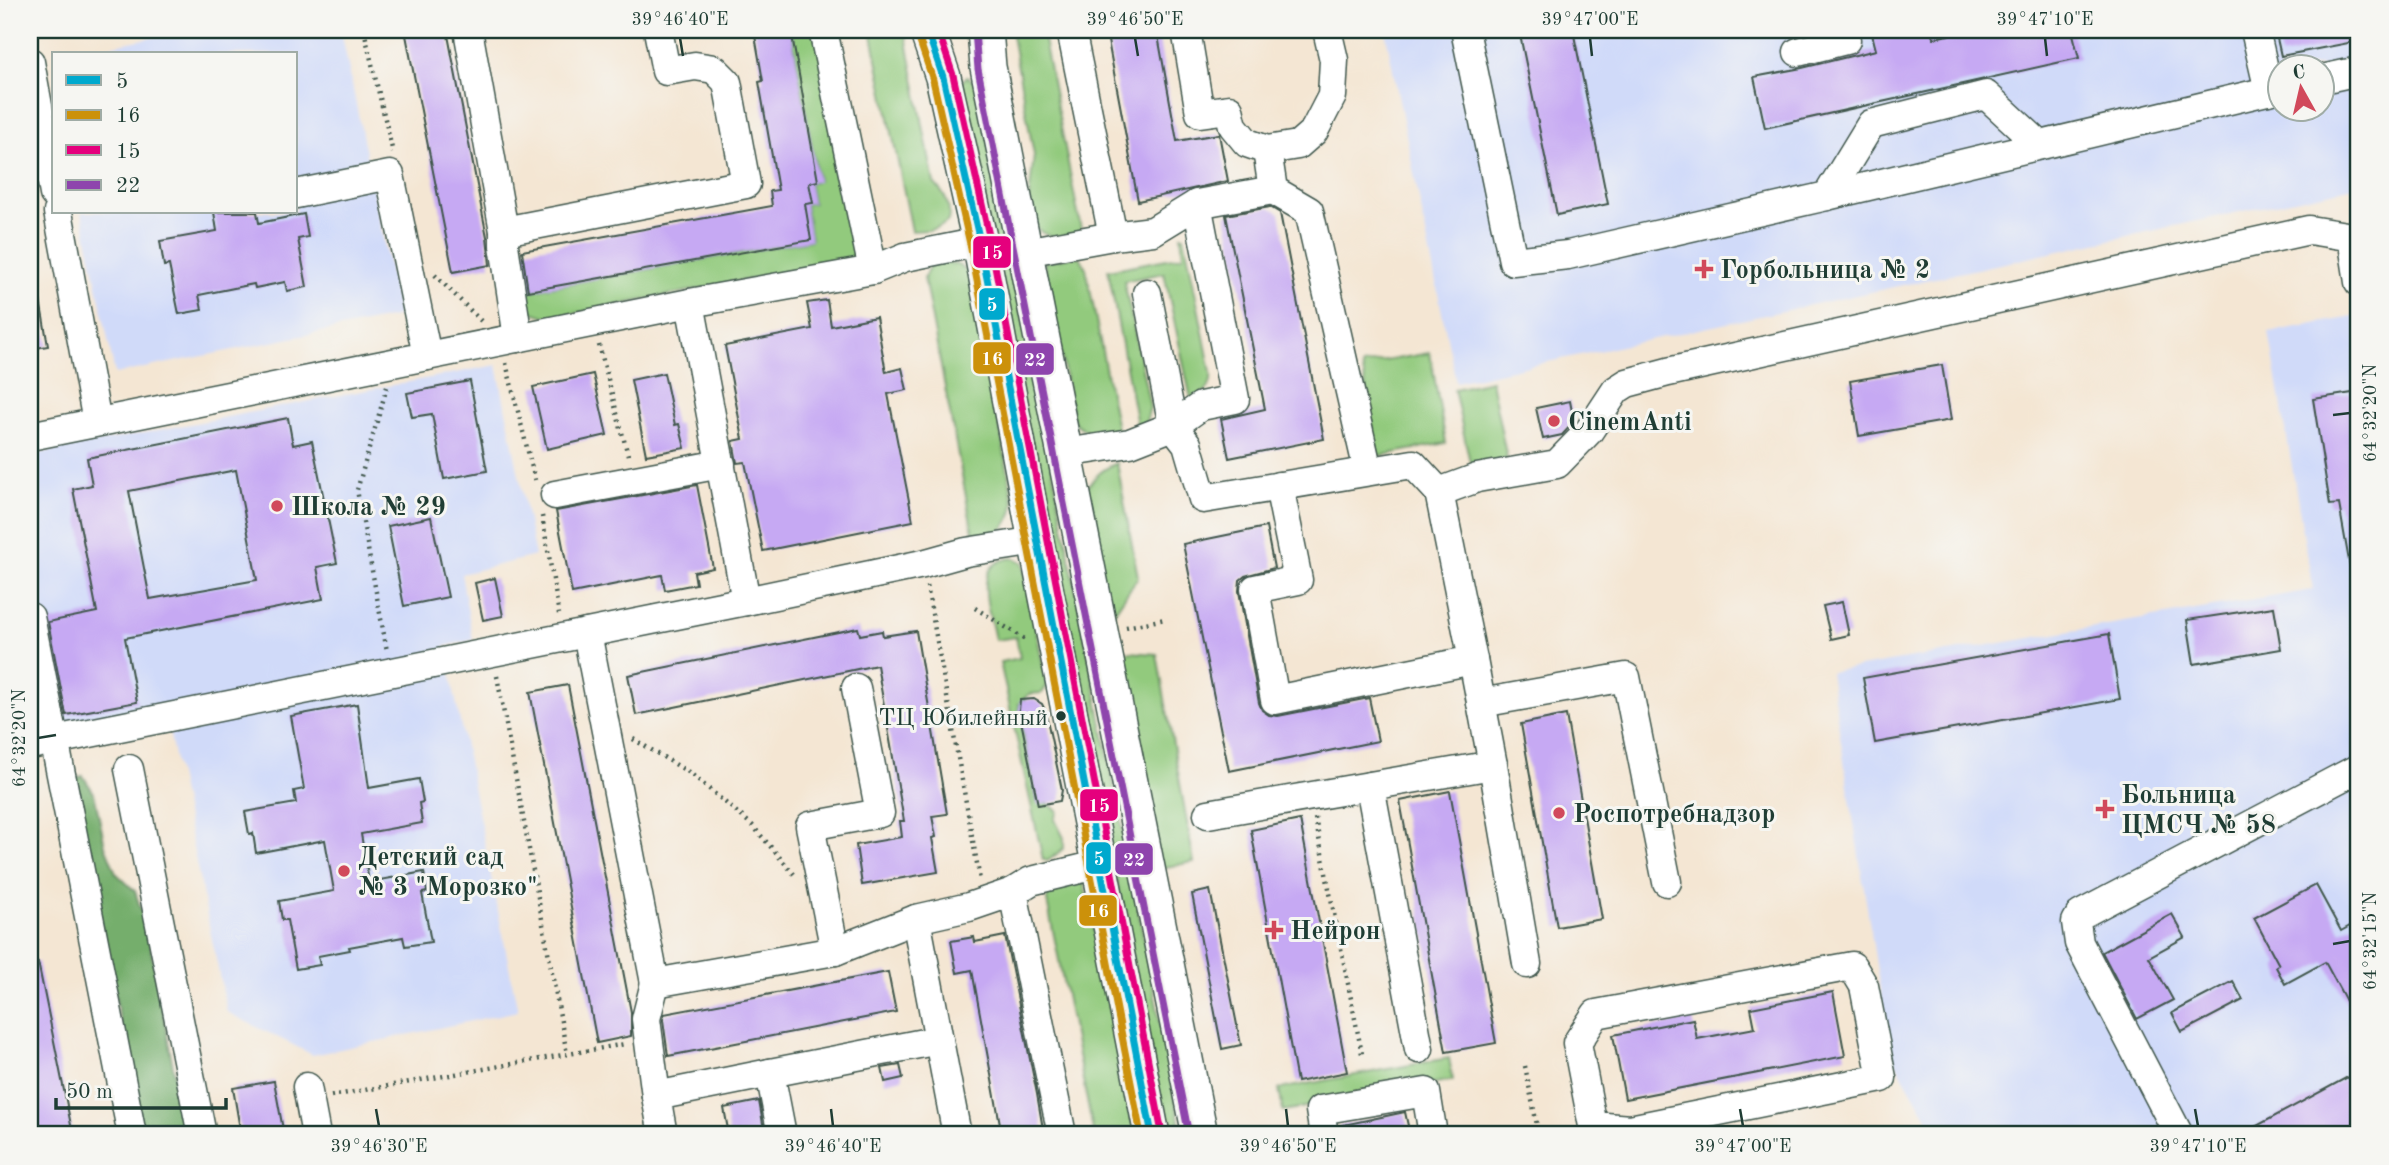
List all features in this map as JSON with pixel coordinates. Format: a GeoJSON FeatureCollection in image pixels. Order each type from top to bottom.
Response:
{"type":"FeatureCollection","features":[{"type":"Feature","properties":{"kind":"main road"},"geometry":{"type":"LineString","coordinates":[[927,30],[943,77],[980,242],[1152,1135]]}},
{"type":"Feature","properties":{"kind":"main road"},"geometry":{"type":"LineString","coordinates":[[985,30],[988,67],[1200,1135]]}},
{"type":"Feature","properties":{"kind":"main road"},"geometry":{"type":"LineString","coordinates":[[943,77],[952,65],[971,61],[988,67]]}},
{"type":"Feature","properties":{"kind":"lane"},"geometry":{"type":"LineString","coordinates":[[468,30],[504,230],[518,338]]}},
{"type":"Feature","properties":{"kind":"lane"},"geometry":{"type":"LineString","coordinates":[[504,230],[746,184],[727,82],[713,69],[695,66],[666,71],[658,30]]}},
{"type":"Feature","properties":{"kind":"lane"},"geometry":{"type":"LineString","coordinates":[[823,30],[873,270]]}},
{"type":"Feature","properties":{"kind":"lane"},"geometry":{"type":"LineString","coordinates":[[1071,30],[1113,236]]}},
{"type":"Feature","properties":{"kind":"lane"},"geometry":{"type":"LineString","coordinates":[[1186,30],[1200,113],[1228,109],[1233,126],[1247,143],[1267,150],[1298,145],[1314,131],[1332,96],[1334,60],[1327,30]]}},
{"type":"Feature","properties":{"kind":"lane"},"geometry":{"type":"LineString","coordinates":[[1465,30],[1513,261],[1568,255],[2266,92]]}},
{"type":"Feature","properties":{"kind":"lane"},"geometry":{"type":"LineString","coordinates":[[1798,52],[1846,40],[1843,30]]}},
{"type":"Feature","properties":{"kind":"lane"},"geometry":{"type":"LineString","coordinates":[[2255,30],[2266,63]]}},
{"type":"Feature","properties":{"kind":"lane"},"geometry":{"type":"LineString","coordinates":[[30,62],[52,183]]}},
{"type":"Feature","properties":{"kind":"lane"},"geometry":{"type":"LineString","coordinates":[[2336,76],[2359,71]]}},
{"type":"Feature","properties":{"kind":"lane"},"geometry":{"type":"LineString","coordinates":[[1827,196],[1871,124],[1986,95],[2040,145]]}},
{"type":"Feature","properties":{"kind":"lane"},"geometry":{"type":"LineString","coordinates":[[1267,150],[1273,191]]}},
{"type":"Feature","properties":{"kind":"lane"},"geometry":{"type":"LineString","coordinates":[[298,194],[390,175],[427,356]]}},
{"type":"Feature","properties":{"kind":"lane"},"geometry":{"type":"LineString","coordinates":[[1025,252],[1153,231],[1197,204],[1273,191],[1309,211],[1368,471]]}},
{"type":"Feature","properties":{"kind":"lane"},"geometry":{"type":"LineString","coordinates":[[1065,453],[1130,443],[1173,426],[1201,406],[1235,399],[1197,204]]}},
{"type":"Feature","properties":{"kind":"lane"},"geometry":{"type":"LineString","coordinates":[[58,214],[97,422]]}},
{"type":"Feature","properties":{"kind":"lane"},"geometry":{"type":"LineString","coordinates":[[1439,492],[1477,478],[1558,464],[1589,431],[1616,390],[1627,383],[1681,369],[2309,230],[2356,238],[2359,282]]}},
{"type":"Feature","properties":{"kind":"lane"},"geometry":{"type":"LineString","coordinates":[[30,436],[690,303],[873,270],[905,257],[980,242]]}},
{"type":"Feature","properties":{"kind":"lane"},"geometry":{"type":"LineString","coordinates":[[1147,293],[1173,426],[1187,444],[1203,499],[1413,464],[1439,492],[1493,765],[1527,964]]}},
{"type":"Feature","properties":{"kind":"lane"},"geometry":{"type":"LineString","coordinates":[[690,303],[746,601]]}},
{"type":"Feature","properties":{"kind":"lane"},"geometry":{"type":"LineString","coordinates":[[555,495],[721,464]]}},
{"type":"Feature","properties":{"kind":"lane"},"geometry":{"type":"LineString","coordinates":[[1279,486],[1298,580],[1255,589],[1275,700],[1473,660]]}},
{"type":"Feature","properties":{"kind":"lane"},"geometry":{"type":"LineString","coordinates":[[42,743],[746,601],[923,564],[966,552],[1036,541]]}},
{"type":"Feature","properties":{"kind":"lane"},"geometry":{"type":"LineString","coordinates":[[30,617],[42,743],[132,1135]]}},
{"type":"Feature","properties":{"kind":"lane"},"geometry":{"type":"LineString","coordinates":[[587,633],[655,983],[646,1019],[663,1135]]}},
{"type":"Feature","properties":{"kind":"lane"},"geometry":{"type":"LineString","coordinates":[[1481,703],[1626,677],[1667,882]]}},
{"type":"Feature","properties":{"kind":"lane"},"geometry":{"type":"LineString","coordinates":[[835,951],[810,826],[880,813],[856,688]]}},
{"type":"Feature","properties":{"kind":"lane"},"geometry":{"type":"LineString","coordinates":[[1208,814],[1493,765]]}},
{"type":"Feature","properties":{"kind":"lane"},"geometry":{"type":"LineString","coordinates":[[2179,1135],[2080,943],[2076,922],[2080,915],[2359,768]]}},
{"type":"Feature","properties":{"kind":"lane"},"geometry":{"type":"LineString","coordinates":[[129,769],[202,1135]]}},
{"type":"Feature","properties":{"kind":"lane"},"geometry":{"type":"LineString","coordinates":[[1370,786],[1419,1049]]}},
{"type":"Feature","properties":{"kind":"lane"},"geometry":{"type":"LineString","coordinates":[[655,983],[835,951],[916,919],[1013,892],[1031,881],[1101,864]]}},
{"type":"Feature","properties":{"kind":"lane"},"geometry":{"type":"LineString","coordinates":[[1013,892],[1062,1135]]}},
{"type":"Feature","properties":{"kind":"lane"},"geometry":{"type":"LineString","coordinates":[[916,919],[957,1135]]}},
{"type":"Feature","properties":{"kind":"lane"},"geometry":{"type":"LineString","coordinates":[[1853,966],[1864,986],[1882,1078],[1629,1132],[1593,1126],[1577,1043],[1596,1014],[1853,966]]}},
{"type":"Feature","properties":{"kind":"lane"},"geometry":{"type":"LineString","coordinates":[[656,1096],[939,1040]]}},
{"type":"Feature","properties":{"kind":"lane"},"geometry":{"type":"LineString","coordinates":[[770,1073],[782,1135]]}},
{"type":"Feature","properties":{"kind":"lane"},"geometry":{"type":"LineString","coordinates":[[1324,1135],[1320,1110],[1426,1092],[1433,1135]]}},
{"type":"Feature","properties":{"kind":"lane"},"geometry":{"type":"LineString","coordinates":[[308,1094],[316,1135]]}},
{"type":"Feature","properties":{"kind":"path"},"geometry":{"type":"LineString","coordinates":[[392,673],[357,490],[394,362]]}},
{"type":"Feature","properties":{"kind":"path"},"geometry":{"type":"LineString","coordinates":[[923,564],[984,902]]}},
{"type":"Feature","properties":{"kind":"path"},"geometry":{"type":"LineString","coordinates":[[975,608],[1034,644]]}},
{"type":"Feature","properties":{"kind":"path"},"geometry":{"type":"LineString","coordinates":[[1118,628],[1166,620]]}},
{"type":"Feature","properties":{"kind":"path"},"geometry":{"type":"LineString","coordinates":[[492,653],[566,1054]]}},
{"type":"Feature","properties":{"kind":"path"},"geometry":{"type":"LineString","coordinates":[[605,723],[691,772],[752,825],[827,912]]}},
{"type":"Feature","properties":{"kind":"path"},"geometry":{"type":"LineString","coordinates":[[1313,810],[1362,1054]]}},
{"type":"Feature","properties":{"kind":"path"},"geometry":{"type":"LineString","coordinates":[[308,1094],[648,1040]]}},
{"type":"Feature","properties":{"kind":"path"},"geometry":{"type":"LineString","coordinates":[[1525,1066],[1539,1135]]}},
{"type":"Feature","properties":{"kind":"shaded area"},"geometry":{"type":"Polygon","coordinates":[[[190,30],[341,30],[399,316],[115,374],[82,214],[298,214],[298,52],[79,52],[190,30]]]}},
{"type":"Feature","properties":{"kind":"shaded area","name":"Горбольница № 2"},"geometry":{"type":"Polygon","coordinates":[[[1385,30],[2359,30],[2359,186],[1456,382],[1385,30]]]}},
{"type":"Feature","properties":{"kind":"shaded area","name":"Больница ЦМСЧ № 58"},"geometry":{"type":"Polygon","coordinates":[[[2359,316],[2359,1135],[1937,1135],[1890,1053],[1830,672],[2313,590],[2269,332],[2359,316]]]}},
{"type":"Feature","properties":{"kind":"shaded area"},"geometry":{"type":"Polygon","coordinates":[[[497,365],[535,556],[461,574],[473,640],[445,646],[518,1011],[313,1055],[227,1012],[169,731],[30,735],[30,455],[497,365]]]}},
{"type":"Feature","properties":{"kind":"green space"},"geometry":{"type":"Polygon","coordinates":[[[791,30],[836,30],[858,258],[551,318],[532,312],[522,292],[811,240],[805,204],[813,203],[809,183],[818,181],[791,30]]]}},
{"type":"Feature","properties":{"kind":"green space"},"geometry":{"type":"Polygon","coordinates":[[[871,30],[905,30],[934,183],[944,195],[949,210],[948,221],[930,230],[912,231],[871,30]]]}},
{"type":"Feature","properties":{"kind":"green space"},"geometry":{"type":"Polygon","coordinates":[[[1011,30],[1042,30],[1082,234],[1051,237],[1041,232],[1032,222],[1029,198],[1034,155],[1011,30]]]}},
{"type":"Feature","properties":{"kind":"green space"},"geometry":{"type":"Polygon","coordinates":[[[967,77],[977,83],[1182,1135],[1167,1135],[960,87],[967,77]]]}},
{"type":"Feature","properties":{"kind":"green space"},"geometry":{"type":"Polygon","coordinates":[[[1181,235],[1184,236],[1211,383],[1204,392],[1191,399],[1164,273],[1124,281],[1150,407],[1146,422],[1138,430],[1108,270],[1183,256],[1181,235]]]}},
{"type":"Feature","properties":{"kind":"green space"},"geometry":{"type":"Polygon","coordinates":[[[1075,256],[1081,258],[1086,268],[1117,429],[1106,434],[1084,430],[1074,422],[1044,262],[1075,256]]]}},
{"type":"Feature","properties":{"kind":"green space"},"geometry":{"type":"Polygon","coordinates":[[[940,262],[958,265],[971,275],[1014,504],[1010,518],[1002,530],[990,536],[975,534],[972,528],[924,278],[929,266],[940,262]]]}},
{"type":"Feature","properties":{"kind":"green space"},"geometry":{"type":"Polygon","coordinates":[[[1430,353],[1446,443],[1378,456],[1362,365],[1430,353]]]}},
{"type":"Feature","properties":{"kind":"green space"},"geometry":{"type":"Polygon","coordinates":[[[1491,381],[1507,459],[1471,467],[1454,389],[1491,381]]]}},
{"type":"Feature","properties":{"kind":"green space"},"geometry":{"type":"Polygon","coordinates":[[[1117,463],[1138,577],[1109,620],[1083,494],[1097,475],[1117,463]]]}},
{"type":"Feature","properties":{"kind":"green space"},"geometry":{"type":"Polygon","coordinates":[[[1014,558],[1023,563],[1047,686],[1042,693],[1029,694],[1019,704],[1019,711],[1037,802],[1047,803],[1058,811],[1055,820],[1064,838],[1064,848],[1048,861],[1043,860],[1000,662],[1020,658],[1016,637],[995,640],[987,602],[987,578],[991,568],[1000,561],[1014,558]]]}},
{"type":"Feature","properties":{"kind":"green space"},"geometry":{"type":"Polygon","coordinates":[[[1114,651],[1157,654],[1194,862],[1154,869],[1114,651]]]}},
{"type":"Feature","properties":{"kind":"green space"},"geometry":{"type":"Polygon","coordinates":[[[83,776],[94,793],[105,846],[116,873],[135,891],[147,929],[186,1135],[143,1135],[72,779],[83,776]]]}},
{"type":"Feature","properties":{"kind":"green space"},"geometry":{"type":"Polygon","coordinates":[[[1083,882],[1135,1135],[1094,1135],[1047,901],[1048,887],[1083,882]]]}},
{"type":"Feature","properties":{"kind":"green space"},"geometry":{"type":"Polygon","coordinates":[[[1449,1058],[1453,1080],[1283,1111],[1279,1089],[1449,1058]]]}},
{"type":"Feature","properties":{"kind":"building"},"geometry":{"type":"Polygon","coordinates":[[[405,30],[447,30],[490,265],[453,272],[405,30]]]}},
{"type":"Feature","properties":{"kind":"building"},"geometry":{"type":"Polygon","coordinates":[[[754,30],[791,30],[818,181],[809,183],[813,203],[805,204],[811,240],[528,291],[522,251],[772,206],[770,191],[778,190],[759,82],[763,81],[754,30]]]}},
{"type":"Feature","properties":{"kind":"building"},"geometry":{"type":"Polygon","coordinates":[[[1106,30],[1157,30],[1177,141],[1219,134],[1228,181],[1138,201],[1106,30]]]}},
{"type":"Feature","properties":{"kind":"building"},"geometry":{"type":"Polygon","coordinates":[[[1519,30],[1573,30],[1608,204],[1557,215],[1519,30]]]}},
{"type":"Feature","properties":{"kind":"building"},"geometry":{"type":"Polygon","coordinates":[[[1871,30],[1932,30],[1934,38],[1972,30],[2072,30],[2079,58],[1765,128],[1754,77],[1876,50],[1871,30]]]}},
{"type":"Feature","properties":{"kind":"building"},"geometry":{"type":"Polygon","coordinates":[[[2359,30],[2359,41],[2302,52],[2280,52],[2276,34],[2359,30]]]}},
{"type":"Feature","properties":{"kind":"building"},"geometry":{"type":"Polygon","coordinates":[[[1270,207],[1280,213],[1324,439],[1229,458],[1221,419],[1265,409],[1226,215],[1270,207]]]}},
{"type":"Feature","properties":{"kind":"building"},"geometry":{"type":"Polygon","coordinates":[[[214,214],[257,214],[259,223],[304,214],[308,237],[298,239],[307,287],[287,291],[285,282],[255,288],[254,284],[199,295],[202,310],[179,314],[169,265],[164,266],[160,241],[217,231],[214,214]]]}},
{"type":"Feature","properties":{"kind":"building"},"geometry":{"type":"Polygon","coordinates":[[[39,294],[48,346],[30,349],[30,295],[39,294]]]}},
{"type":"Feature","properties":{"kind":"building"},"geometry":{"type":"Polygon","coordinates":[[[827,300],[831,326],[876,317],[886,372],[902,368],[907,390],[888,394],[913,521],[763,551],[745,462],[737,463],[733,441],[743,439],[725,346],[812,329],[807,303],[827,300]]]}},
{"type":"Feature","properties":{"kind":"building"},"geometry":{"type":"Polygon","coordinates":[[[1942,365],[1951,420],[1859,436],[1850,381],[1942,365]]]}},
{"type":"Feature","properties":{"kind":"building"},"geometry":{"type":"Polygon","coordinates":[[[664,373],[675,425],[679,424],[685,448],[646,455],[631,380],[664,373]]]}},
{"type":"Feature","properties":{"kind":"building"},"geometry":{"type":"Polygon","coordinates":[[[593,374],[607,435],[547,449],[533,387],[593,374]]]}},
{"type":"Feature","properties":{"kind":"building"},"geometry":{"type":"Polygon","coordinates":[[[470,381],[487,471],[444,479],[432,414],[412,417],[407,393],[470,381]]]}},
{"type":"Feature","properties":{"kind":"building"},"geometry":{"type":"Polygon","coordinates":[[[2359,392],[2359,566],[2350,567],[2339,504],[2330,505],[2313,399],[2359,392]]]}},
{"type":"Feature","properties":{"kind":"building"},"geometry":{"type":"Polygon","coordinates":[[[1570,401],[1574,422],[1562,435],[1543,439],[1536,408],[1570,401]]]}},
{"type":"Feature","properties":{"kind":"building"},"geometry":{"type":"Polygon","coordinates":[[[288,418],[293,445],[312,441],[337,563],[317,567],[323,599],[125,638],[137,702],[66,715],[48,622],[97,612],[73,489],[92,485],[87,458],[288,418]],[[236,470],[129,491],[150,599],[257,580],[236,470]]]}},
{"type":"Feature","properties":{"kind":"building"},"geometry":{"type":"Polygon","coordinates":[[[697,485],[713,568],[694,572],[696,584],[665,590],[662,575],[572,593],[556,511],[697,485]]]}},
{"type":"Feature","properties":{"kind":"building"},"geometry":{"type":"Polygon","coordinates":[[[431,517],[448,597],[404,606],[388,526],[431,517]]]}},
{"type":"Feature","properties":{"kind":"building"},"geometry":{"type":"Polygon","coordinates":[[[1266,527],[1274,568],[1245,576],[1240,580],[1239,591],[1262,710],[1269,715],[1278,716],[1369,698],[1378,741],[1229,771],[1183,544],[1266,527]]]}},
{"type":"Feature","properties":{"kind":"building"},"geometry":{"type":"Polygon","coordinates":[[[495,578],[503,616],[483,620],[475,583],[495,578]]]}},
{"type":"Feature","properties":{"kind":"building"},"geometry":{"type":"Polygon","coordinates":[[[1842,602],[1849,635],[1831,639],[1823,606],[1842,602]]]}},
{"type":"Feature","properties":{"kind":"building"},"geometry":{"type":"Polygon","coordinates":[[[2274,607],[2281,649],[2194,664],[2187,620],[2274,607]]]}},
{"type":"Feature","properties":{"kind":"building"},"geometry":{"type":"Polygon","coordinates":[[[858,628],[860,635],[882,631],[883,636],[916,631],[947,814],[932,816],[936,837],[932,838],[938,872],[862,885],[856,845],[902,837],[900,821],[904,821],[877,665],[636,715],[628,675],[858,628]]]}},
{"type":"Feature","properties":{"kind":"building"},"geometry":{"type":"Polygon","coordinates":[[[2109,634],[2120,699],[1875,743],[1863,678],[2109,634]]]}},
{"type":"Feature","properties":{"kind":"building"},"geometry":{"type":"Polygon","coordinates":[[[568,685],[631,1012],[631,1036],[597,1043],[530,692],[568,685]]]}},
{"type":"Feature","properties":{"kind":"building"},"geometry":{"type":"Polygon","coordinates":[[[1034,699],[1042,704],[1045,710],[1062,790],[1060,801],[1038,805],[1019,711],[1020,700],[1034,699]]]}},
{"type":"Feature","properties":{"kind":"building"},"geometry":{"type":"Polygon","coordinates":[[[357,704],[369,788],[419,779],[423,802],[419,803],[422,823],[361,834],[369,882],[424,872],[427,892],[422,893],[431,942],[405,946],[403,937],[349,947],[350,950],[318,956],[320,965],[296,969],[287,920],[282,920],[279,901],[334,891],[325,840],[256,853],[253,833],[249,834],[245,812],[296,803],[294,791],[304,789],[291,716],[357,704]]]}},
{"type":"Feature","properties":{"kind":"building"},"geometry":{"type":"Polygon","coordinates":[[[1566,715],[1602,919],[1557,927],[1521,724],[1566,715]]]}},
{"type":"Feature","properties":{"kind":"building"},"geometry":{"type":"Polygon","coordinates":[[[1450,791],[1496,1043],[1446,1052],[1400,801],[1450,791]]]}},
{"type":"Feature","properties":{"kind":"building"},"geometry":{"type":"Polygon","coordinates":[[[1300,820],[1347,1072],[1297,1082],[1251,830],[1300,820]]]}},
{"type":"Feature","properties":{"kind":"building"},"geometry":{"type":"Polygon","coordinates":[[[2316,885],[2341,931],[2359,921],[2359,1025],[2325,962],[2285,984],[2276,967],[2279,965],[2254,918],[2316,885]]]}},
{"type":"Feature","properties":{"kind":"building"},"geometry":{"type":"Polygon","coordinates":[[[1210,890],[1241,1045],[1222,1049],[1192,894],[1210,890]]]}},
{"type":"Feature","properties":{"kind":"building"},"geometry":{"type":"Polygon","coordinates":[[[2172,914],[2185,937],[2149,957],[2173,1000],[2137,1019],[2102,952],[2172,914]]]}},
{"type":"Feature","properties":{"kind":"building"},"geometry":{"type":"Polygon","coordinates":[[[1005,936],[1044,1135],[1002,1135],[972,970],[957,973],[951,941],[974,937],[975,942],[1005,936]]]}},
{"type":"Feature","properties":{"kind":"building"},"geometry":{"type":"Polygon","coordinates":[[[38,962],[73,1135],[30,1135],[30,963],[38,962]]]}},
{"type":"Feature","properties":{"kind":"building"},"geometry":{"type":"Polygon","coordinates":[[[888,972],[896,1012],[668,1056],[664,1014],[888,972]]]}},
{"type":"Feature","properties":{"kind":"building"},"geometry":{"type":"Polygon","coordinates":[[[2233,981],[2243,1000],[2182,1032],[2172,1013],[2233,981]]]}},
{"type":"Feature","properties":{"kind":"building"},"geometry":{"type":"Polygon","coordinates":[[[1833,992],[1845,1056],[1625,1099],[1613,1035],[1693,1019],[1697,1039],[1755,1028],[1751,1008],[1833,992]]]}},
{"type":"Feature","properties":{"kind":"building"},"geometry":{"type":"Polygon","coordinates":[[[900,1065],[903,1078],[885,1082],[882,1068],[900,1065]]]}},
{"type":"Feature","properties":{"kind":"building"},"geometry":{"type":"Polygon","coordinates":[[[2359,1071],[2359,1135],[2240,1135],[2359,1071]]]}},
{"type":"Feature","properties":{"kind":"building"},"geometry":{"type":"Polygon","coordinates":[[[274,1081],[284,1135],[241,1135],[233,1088],[274,1081]]]}},
{"type":"Feature","properties":{"kind":"building"},"geometry":{"type":"Polygon","coordinates":[[[759,1101],[765,1135],[729,1135],[724,1108],[759,1101]]]}},
{"type":"Feature","properties":{"kind":"building"},"geometry":{"type":"Polygon","coordinates":[[[1405,1112],[1410,1135],[1340,1135],[1339,1126],[1405,1112]]]}},
{"type":"Feature","properties":{"kind":"transit line","name":"5"},"geometry":{"type":"LineString","coordinates":[[927,30],[943,77],[980,242],[1152,1135]]}},
{"type":"Feature","properties":{"kind":"transit line","name":"15"},"geometry":{"type":"LineString","coordinates":[[938,30],[953,75],[990,240],[1162,1133]]}},
{"type":"Feature","properties":{"kind":"transit line","name":"22"},"geometry":{"type":"LineString","coordinates":[[975,31],[978,69],[1189,1135]]}},
{"type":"Feature","properties":{"kind":"transit line","name":"16"},"geometry":{"type":"LineString","coordinates":[[917,33],[933,80],[970,244],[1141,1135]]}},
{"type":"Feature","properties":{"kind":"place","name":"Горбольница № 2"},"geometry":{"type":"Point","coordinates":[1704,269]}},
{"type":"Feature","properties":{"kind":"place","name":"CinemAnti"},"geometry":{"type":"Point","coordinates":[1554,421]}},
{"type":"Feature","properties":{"kind":"place","name":"Школа № 29"},"geometry":{"type":"Point","coordinates":[277,506]}},
{"type":"Feature","properties":{"kind":"place","name":"ТЦ Юбилейный"},"geometry":{"type":"Point","coordinates":[1061,716]}},
{"type":"Feature","properties":{"kind":"place","name":"Больница ЦМСЧ № 58"},"geometry":{"type":"Point","coordinates":[2105,809]}},
{"type":"Feature","properties":{"kind":"place","name":"Роспотребнадзор"},"geometry":{"type":"Point","coordinates":[1559,813]}},
{"type":"Feature","properties":{"kind":"place","name":"Детский сад № 3 \"Морозко\""},"geometry":{"type":"Point","coordinates":[344,871]}},
{"type":"Feature","properties":{"kind":"place","name":"Нейрон"},"geometry":{"type":"Point","coordinates":[1274,930]}}]}
